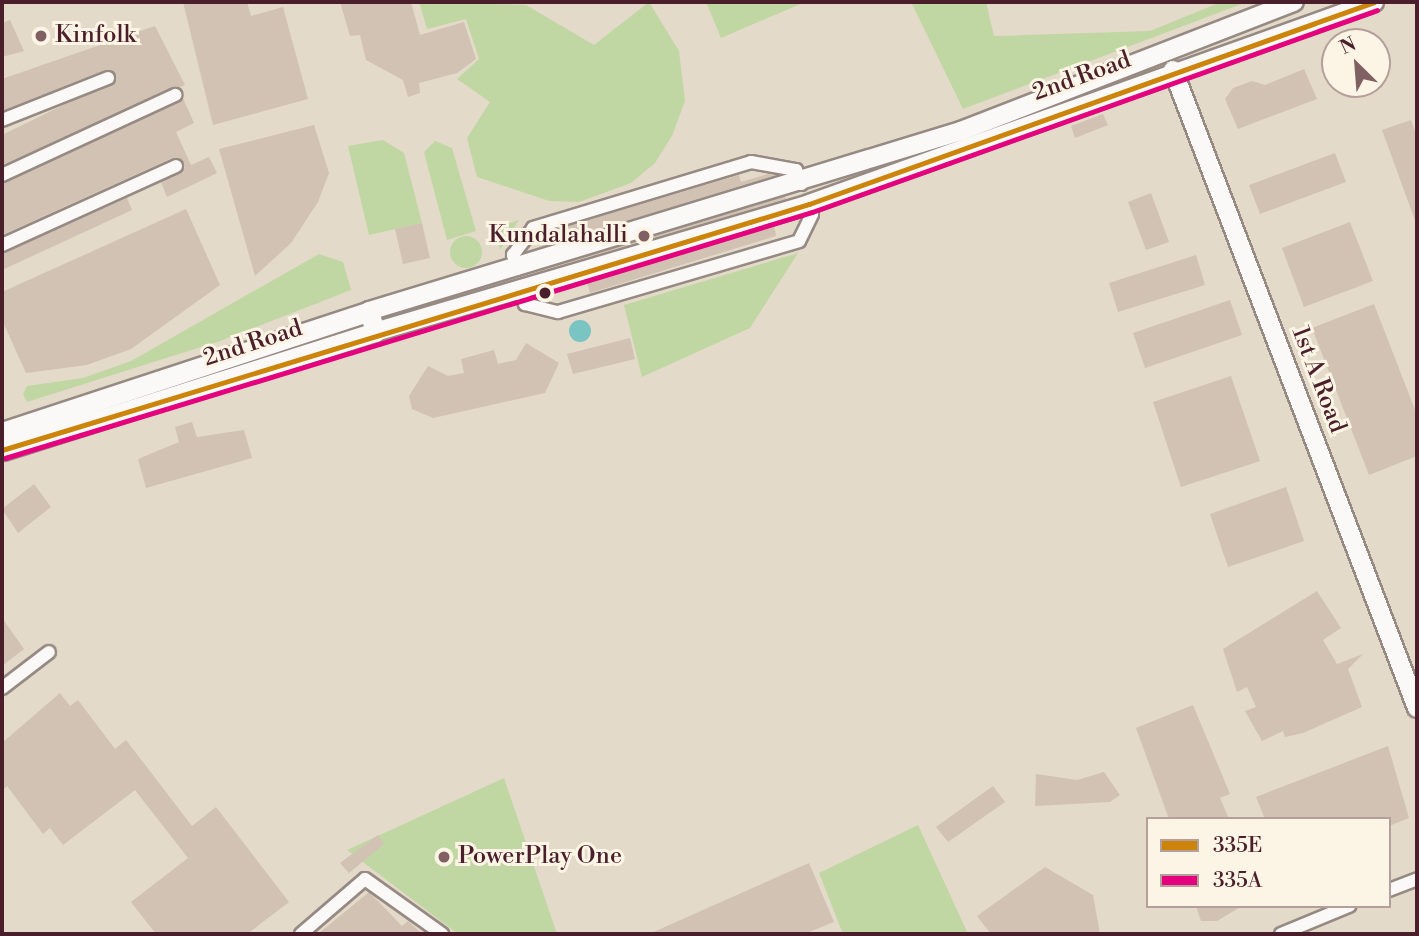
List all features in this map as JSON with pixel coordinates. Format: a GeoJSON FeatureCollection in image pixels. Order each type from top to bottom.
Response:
{"type":"FeatureCollection","features":[{"type":"Feature","properties":{"kind":"main road","name":"2nd Road"},"geometry":{"type":"LineString","coordinates":[[2,432],[369,311],[801,184],[966,129],[1293,2]]}},
{"type":"Feature","properties":{"kind":"main road","name":"2nd Road"},"geometry":{"type":"LineString","coordinates":[[2,450],[375,332],[809,204],[1336,7],[1374,2]]}},
{"type":"Feature","properties":{"kind":"main road","name":"1st A Road"},"geometry":{"type":"LineString","coordinates":[[1173,70],[1417,708]]}},
{"type":"Feature","properties":{"kind":"main road"},"geometry":{"type":"LineString","coordinates":[[369,311],[375,332]]}},
{"type":"Feature","properties":{"kind":"street"},"geometry":{"type":"LineString","coordinates":[[2,120],[108,78]]}},
{"type":"Feature","properties":{"kind":"street"},"geometry":{"type":"LineString","coordinates":[[2,175],[175,95]]}},
{"type":"Feature","properties":{"kind":"street"},"geometry":{"type":"LineString","coordinates":[[517,269],[513,255],[533,228],[751,162],[796,170],[801,184]]}},
{"type":"Feature","properties":{"kind":"street"},"geometry":{"type":"LineString","coordinates":[[2,245],[176,166]]}},
{"type":"Feature","properties":{"kind":"street"},"geometry":{"type":"LineString","coordinates":[[520,288],[525,304],[558,312],[610,297],[799,241],[811,214],[809,204]]}},
{"type":"Feature","properties":{"kind":"street"},"geometry":{"type":"LineString","coordinates":[[2,688],[49,652]]}},
{"type":"Feature","properties":{"kind":"street"},"geometry":{"type":"LineString","coordinates":[[301,934],[365,879],[442,934]]}},
{"type":"Feature","properties":{"kind":"street"},"geometry":{"type":"LineString","coordinates":[[1391,889],[1417,879]]}},
{"type":"Feature","properties":{"kind":"street"},"geometry":{"type":"LineString","coordinates":[[1280,934],[1344,908]]}},
{"type":"Feature","properties":{"kind":"green space"},"geometry":{"type":"Polygon","coordinates":[[[419,2],[526,5],[594,45],[649,2],[679,51],[685,101],[672,136],[655,163],[631,183],[579,202],[549,201],[477,177],[467,138],[490,102],[457,79],[479,59],[466,19],[427,29],[419,2]]]}},
{"type":"Feature","properties":{"kind":"green space"},"geometry":{"type":"Polygon","coordinates":[[[706,2],[805,2],[721,38],[706,2]]]}},
{"type":"Feature","properties":{"kind":"green space"},"geometry":{"type":"Polygon","coordinates":[[[911,2],[986,2],[994,36],[1150,31],[1221,2],[1247,2],[963,109],[911,2]]]}},
{"type":"Feature","properties":{"kind":"green space"},"geometry":{"type":"Polygon","coordinates":[[[383,140],[404,153],[422,223],[369,235],[348,146],[383,140]]]}},
{"type":"Feature","properties":{"kind":"green space"},"geometry":{"type":"Polygon","coordinates":[[[435,141],[452,148],[476,231],[447,240],[424,152],[435,141]]]}},
{"type":"Feature","properties":{"kind":"green space"},"geometry":{"type":"Polygon","coordinates":[[[519,220],[500,250],[495,228],[519,220]]]}},
{"type":"Feature","properties":{"kind":"green space"},"geometry":{"type":"Polygon","coordinates":[[[466,236],[477,241],[482,252],[477,263],[466,268],[455,263],[450,252],[455,241],[466,236]]]}},
{"type":"Feature","properties":{"kind":"green space"},"geometry":{"type":"Polygon","coordinates":[[[798,253],[750,328],[642,377],[624,305],[798,253]]]}},
{"type":"Feature","properties":{"kind":"green space"},"geometry":{"type":"Polygon","coordinates":[[[319,254],[343,262],[351,290],[220,341],[27,402],[23,394],[27,386],[83,378],[131,361],[319,254]]]}},
{"type":"Feature","properties":{"kind":"green space","name":"PowerPlay One"},"geometry":{"type":"Polygon","coordinates":[[[504,778],[557,934],[458,934],[347,850],[504,778]]]}},
{"type":"Feature","properties":{"kind":"green space"},"geometry":{"type":"Polygon","coordinates":[[[918,825],[968,934],[843,934],[819,873],[918,825]]]}},
{"type":"Feature","properties":{"kind":"water"},"geometry":{"type":"Polygon","coordinates":[[[576,320],[584,320],[591,327],[591,335],[584,342],[576,342],[569,335],[569,327],[576,320]]]}},
{"type":"Feature","properties":{"kind":"building"},"geometry":{"type":"Polygon","coordinates":[[[183,2],[247,2],[251,16],[283,7],[308,99],[213,125],[183,2]]]}},
{"type":"Feature","properties":{"kind":"building"},"geometry":{"type":"Polygon","coordinates":[[[340,2],[411,2],[420,35],[464,22],[476,59],[457,73],[419,83],[420,93],[408,97],[403,80],[366,60],[360,35],[350,36],[340,2]]]}},
{"type":"Feature","properties":{"kind":"building"},"geometry":{"type":"Polygon","coordinates":[[[10,20],[24,51],[2,57],[2,23],[10,20]]]}},
{"type":"Feature","properties":{"kind":"building"},"geometry":{"type":"Polygon","coordinates":[[[155,26],[185,85],[2,165],[2,135],[117,79],[105,70],[2,111],[2,79],[155,26]]]}},
{"type":"Feature","properties":{"kind":"building"},"geometry":{"type":"Polygon","coordinates":[[[1304,69],[1317,99],[1238,129],[1225,99],[1233,88],[1252,81],[1265,85],[1304,69]]]}},
{"type":"Feature","properties":{"kind":"building"},"geometry":{"type":"Polygon","coordinates":[[[183,98],[194,123],[176,132],[191,165],[209,157],[217,173],[167,197],[161,182],[185,168],[172,158],[2,235],[2,184],[183,98]]]}},
{"type":"Feature","properties":{"kind":"building"},"geometry":{"type":"Polygon","coordinates":[[[1103,114],[1108,125],[1075,138],[1071,126],[1103,114]]]}},
{"type":"Feature","properties":{"kind":"building"},"geometry":{"type":"Polygon","coordinates":[[[1411,120],[1417,137],[1416,223],[1382,130],[1411,120]]]}},
{"type":"Feature","properties":{"kind":"building"},"geometry":{"type":"Polygon","coordinates":[[[314,125],[329,173],[318,202],[291,243],[255,276],[219,149],[314,125]]]}},
{"type":"Feature","properties":{"kind":"building"},"geometry":{"type":"Polygon","coordinates":[[[1335,153],[1346,182],[1260,214],[1249,185],[1335,153]]]}},
{"type":"Feature","properties":{"kind":"building"},"geometry":{"type":"Polygon","coordinates":[[[768,174],[776,175],[527,251],[558,240],[555,230],[739,175],[741,182],[768,174]]]}},
{"type":"Feature","properties":{"kind":"building"},"geometry":{"type":"Polygon","coordinates":[[[1151,193],[1169,242],[1146,250],[1128,202],[1151,193]]]}},
{"type":"Feature","properties":{"kind":"building"},"geometry":{"type":"Polygon","coordinates":[[[785,196],[786,199],[533,273],[785,196]]]}},
{"type":"Feature","properties":{"kind":"building"},"geometry":{"type":"Polygon","coordinates":[[[127,198],[132,210],[2,270],[2,254],[127,198]]]}},
{"type":"Feature","properties":{"kind":"building"},"geometry":{"type":"Polygon","coordinates":[[[186,209],[220,285],[131,349],[87,365],[26,373],[2,320],[2,292],[186,209]]]}},
{"type":"Feature","properties":{"kind":"building"},"geometry":{"type":"Polygon","coordinates":[[[1350,222],[1373,281],[1304,307],[1282,248],[1350,222]]]}},
{"type":"Feature","properties":{"kind":"building"},"geometry":{"type":"Polygon","coordinates":[[[422,223],[430,258],[403,264],[395,229],[422,223]]]}},
{"type":"Feature","properties":{"kind":"building"},"geometry":{"type":"Polygon","coordinates":[[[774,226],[776,236],[590,293],[587,282],[540,295],[774,226]]]}},
{"type":"Feature","properties":{"kind":"building"},"geometry":{"type":"Polygon","coordinates":[[[1196,255],[1205,285],[1118,312],[1109,283],[1196,255]]]}},
{"type":"Feature","properties":{"kind":"building"},"geometry":{"type":"Polygon","coordinates":[[[1230,300],[1242,335],[1145,368],[1133,333],[1230,300]]]}},
{"type":"Feature","properties":{"kind":"building"},"geometry":{"type":"Polygon","coordinates":[[[1374,304],[1417,415],[1417,456],[1369,475],[1312,328],[1374,304]]]}},
{"type":"Feature","properties":{"kind":"building"},"geometry":{"type":"Polygon","coordinates":[[[630,338],[635,359],[573,374],[567,354],[630,338]]]}},
{"type":"Feature","properties":{"kind":"building"},"geometry":{"type":"Polygon","coordinates":[[[526,343],[559,363],[545,393],[433,418],[412,409],[409,396],[428,366],[448,376],[464,373],[461,359],[494,350],[498,364],[516,360],[526,343]]]}},
{"type":"Feature","properties":{"kind":"building"},"geometry":{"type":"Polygon","coordinates":[[[1231,376],[1260,461],[1181,487],[1153,402],[1231,376]]]}},
{"type":"Feature","properties":{"kind":"building"},"geometry":{"type":"Polygon","coordinates":[[[192,422],[197,437],[244,430],[252,458],[146,488],[138,459],[179,442],[175,427],[192,422]]]}},
{"type":"Feature","properties":{"kind":"building"},"geometry":{"type":"Polygon","coordinates":[[[34,484],[51,507],[18,533],[2,509],[34,484]]]}},
{"type":"Feature","properties":{"kind":"building"},"geometry":{"type":"Polygon","coordinates":[[[1286,487],[1304,541],[1228,567],[1210,514],[1286,487]]]}},
{"type":"Feature","properties":{"kind":"building"},"geometry":{"type":"Polygon","coordinates":[[[1317,591],[1341,628],[1323,640],[1337,664],[1363,654],[1348,669],[1362,707],[1303,733],[1285,737],[1283,731],[1262,741],[1245,711],[1256,707],[1247,687],[1237,692],[1223,649],[1317,591]]]}},
{"type":"Feature","properties":{"kind":"building"},"geometry":{"type":"Polygon","coordinates":[[[2,618],[24,649],[2,666],[2,618]]]}},
{"type":"Feature","properties":{"kind":"building"},"geometry":{"type":"Polygon","coordinates":[[[60,693],[70,706],[78,700],[115,749],[126,740],[192,826],[216,807],[289,902],[247,934],[156,934],[131,902],[188,858],[135,790],[63,845],[50,828],[43,834],[7,786],[2,791],[2,743],[60,693]]]}},
{"type":"Feature","properties":{"kind":"building"},"geometry":{"type":"Polygon","coordinates":[[[1193,705],[1230,794],[1220,798],[1228,817],[1168,817],[1136,728],[1193,705]]]}},
{"type":"Feature","properties":{"kind":"building"},"geometry":{"type":"Polygon","coordinates":[[[1388,746],[1409,818],[1391,825],[1391,817],[1264,817],[1256,797],[1388,746]]]}},
{"type":"Feature","properties":{"kind":"building"},"geometry":{"type":"Polygon","coordinates":[[[1104,772],[1120,795],[1110,802],[1035,806],[1036,774],[1077,780],[1104,772]]]}},
{"type":"Feature","properties":{"kind":"building"},"geometry":{"type":"Polygon","coordinates":[[[993,786],[1005,802],[948,842],[936,827],[993,786]]]}},
{"type":"Feature","properties":{"kind":"building"},"geometry":{"type":"Polygon","coordinates":[[[378,835],[384,844],[349,873],[340,863],[378,835]]]}},
{"type":"Feature","properties":{"kind":"building"},"geometry":{"type":"Polygon","coordinates":[[[809,863],[834,922],[804,934],[649,934],[809,863]]]}},
{"type":"Feature","properties":{"kind":"building"},"geometry":{"type":"Polygon","coordinates":[[[1045,867],[1093,895],[1100,934],[991,934],[977,916],[1045,867]]]}},
{"type":"Feature","properties":{"kind":"building"},"geometry":{"type":"Polygon","coordinates":[[[369,892],[402,926],[408,921],[422,934],[318,934],[369,892]]]}},
{"type":"Feature","properties":{"kind":"building"},"geometry":{"type":"Polygon","coordinates":[[[1197,908],[1239,908],[1217,921],[1201,921],[1197,908]]]}},
{"type":"Feature","properties":{"kind":"transit line","name":"335E"},"geometry":{"type":"LineString","coordinates":[[2,450],[809,204],[1374,2]]}},
{"type":"Feature","properties":{"kind":"transit line","name":"335A"},"geometry":{"type":"LineString","coordinates":[[5,458],[812,212],[1377,10]]}},
{"type":"Feature","properties":{"kind":"place","name":"Kinfolk"},"geometry":{"type":"Point","coordinates":[41,36]}},
{"type":"Feature","properties":{"kind":"place","name":"Kundalahalli"},"geometry":{"type":"Point","coordinates":[644,236]}},
{"type":"Feature","properties":{"kind":"place","name":"PowerPlay One"},"geometry":{"type":"Point","coordinates":[444,857]}}]}
